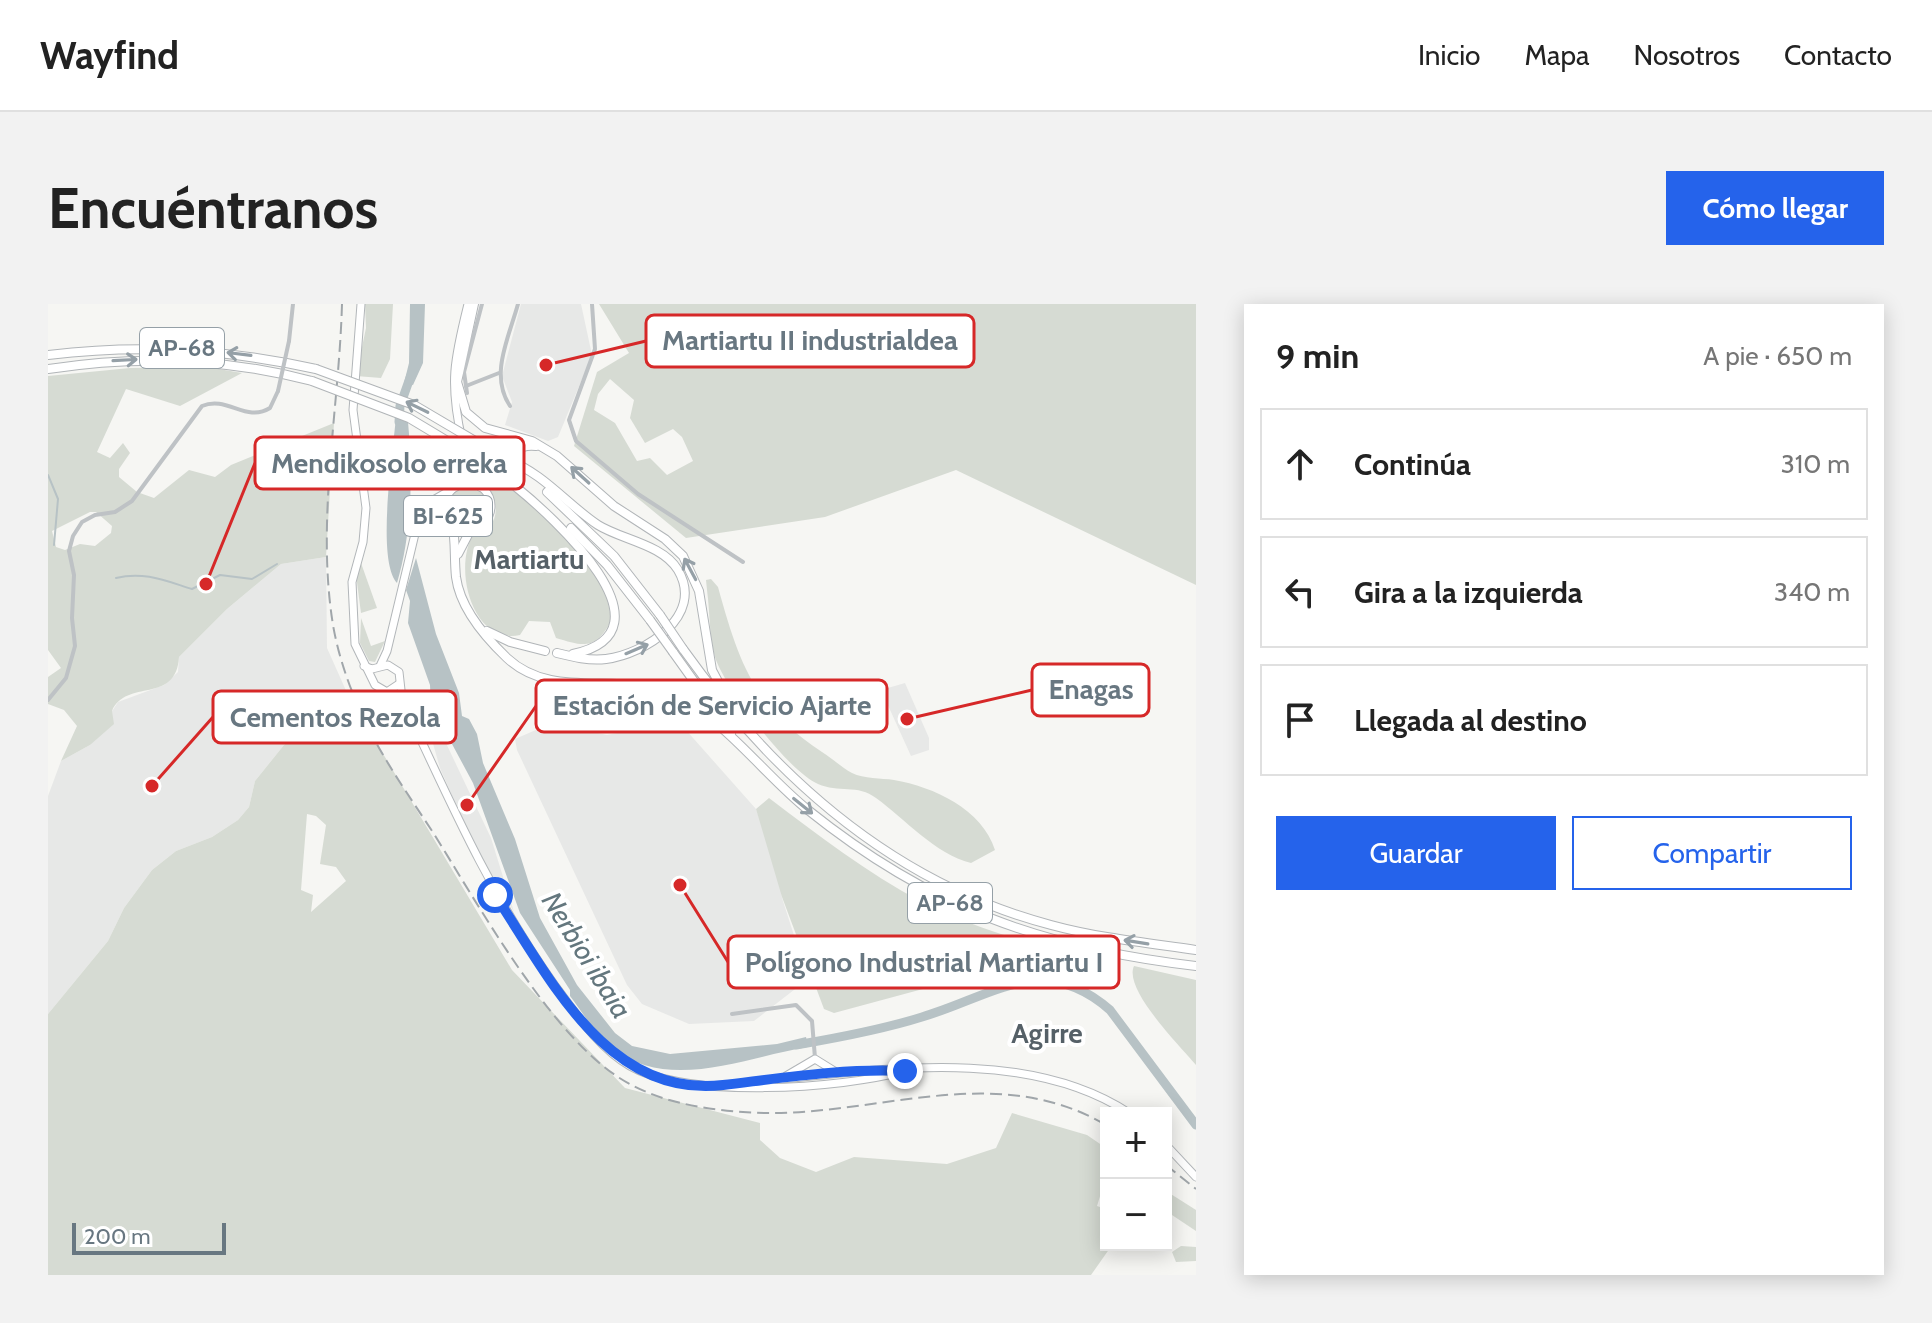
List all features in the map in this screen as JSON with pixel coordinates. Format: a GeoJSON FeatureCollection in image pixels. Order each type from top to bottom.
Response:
{"type":"FeatureCollection","features":[{"type":"Feature","properties":{"kind":"highway"},"geometry":{"type":"LineString","coordinates":[[471,304],[458,374],[462,405],[485,428],[544,448],[683,556],[699,591],[712,670],[739,721]]}},
{"type":"Feature","properties":{"kind":"highway","name":"AP-68"},"geometry":{"type":"LineString","coordinates":[[48,355],[170,347],[251,355],[316,369],[414,405],[526,472],[614,556],[739,721],[773,760],[831,813],[873,843],[935,880],[989,905],[1052,925],[1196,950]]}},
{"type":"Feature","properties":{"kind":"highway","name":"AP-68"},"geometry":{"type":"LineString","coordinates":[[48,369],[101,361],[181,360],[247,367],[312,381],[409,418],[487,463],[566,523],[607,565],[747,752],[810,812],[895,875],[982,918],[1047,939],[1196,968]]}},
{"type":"Feature","properties":{"kind":"highway"},"geometry":{"type":"LineString","coordinates":[[481,486],[495,483],[508,457],[517,448],[544,448]]}},
{"type":"Feature","properties":{"kind":"highway"},"geometry":{"type":"LineString","coordinates":[[518,485],[576,542],[607,587],[614,607],[611,628],[602,640],[585,651],[559,654],[606,659],[655,640],[672,625],[682,609],[683,583],[677,570],[663,555],[600,526],[526,472]]}},
{"type":"Feature","properties":{"kind":"highway"},"geometry":{"type":"LineString","coordinates":[[451,520],[459,591],[480,626],[505,656],[525,672],[561,682],[629,685],[668,693],[702,712],[747,752]]}},
{"type":"Feature","properties":{"kind":"highway"},"geometry":{"type":"LineString","coordinates":[[456,558],[471,529]]}},
{"type":"Feature","properties":{"kind":"highway"},"geometry":{"type":"LineString","coordinates":[[480,626],[510,642],[545,651]]}},
{"type":"Feature","properties":{"kind":"main road"},"geometry":{"type":"LineString","coordinates":[[361,304],[353,414],[366,497],[363,542],[352,582],[355,644],[377,688],[386,692],[417,733]]}},
{"type":"Feature","properties":{"kind":"main road","name":"BI-625"},"geometry":{"type":"LineString","coordinates":[[451,520],[446,502],[461,469],[453,377],[471,304]]}},
{"type":"Feature","properties":{"kind":"main road","name":"BI-625"},"geometry":{"type":"LineString","coordinates":[[417,526],[428,512],[435,511],[471,529],[481,525],[490,511],[491,500],[469,472],[457,423]]}},
{"type":"Feature","properties":{"kind":"main road","name":"BI-625"},"geometry":{"type":"LineString","coordinates":[[378,668],[390,637],[424,507],[455,487],[468,483],[481,486]]}},
{"type":"Feature","properties":{"kind":"main road","name":"BI-625"},"geometry":{"type":"LineString","coordinates":[[390,637],[390,655],[396,669]]}},
{"type":"Feature","properties":{"kind":"main road"},"geometry":{"type":"LineString","coordinates":[[364,666],[378,668],[388,665],[396,669],[417,733],[495,895],[592,1033],[621,1060],[652,1076],[685,1084],[767,1086],[854,1079],[905,1071]]}},
{"type":"Feature","properties":{"kind":"main road"},"geometry":{"type":"LineString","coordinates":[[373,679],[378,668]]}},
{"type":"Feature","properties":{"kind":"main road"},"geometry":{"type":"LineString","coordinates":[[386,692],[399,684]]}},
{"type":"Feature","properties":{"kind":"main road"},"geometry":{"type":"LineString","coordinates":[[722,1085],[793,1074],[817,1061]]}},
{"type":"Feature","properties":{"kind":"main road"},"geometry":{"type":"LineString","coordinates":[[817,1061],[831,1071],[991,1068],[1038,1075],[1097,1095],[1118,1107]]}},
{"type":"Feature","properties":{"kind":"main road"},"geometry":{"type":"LineString","coordinates":[[814,1077],[817,1061]]}},
{"type":"Feature","properties":{"kind":"main road"},"geometry":{"type":"LineString","coordinates":[[807,1064],[814,1077]]}},
{"type":"Feature","properties":{"kind":"main road"},"geometry":{"type":"LineString","coordinates":[[744,1082],[878,1071]]}},
{"type":"Feature","properties":{"kind":"main road"},"geometry":{"type":"LineString","coordinates":[[767,1086],[814,1077],[854,1079]]}},
{"type":"Feature","properties":{"kind":"main road"},"geometry":{"type":"LineString","coordinates":[[1172,1151],[1196,1177]]}},
{"type":"Feature","properties":{"kind":"street"},"geometry":{"type":"LineString","coordinates":[[48,700],[66,678],[75,635],[74,572],[69,551],[78,527],[95,515],[115,512],[132,501],[194,412],[217,402],[256,414],[270,408],[278,391],[293,304]]}},
{"type":"Feature","properties":{"kind":"street"},"geometry":{"type":"LineString","coordinates":[[467,393],[464,372],[482,304]]}},
{"type":"Feature","properties":{"kind":"street"},"geometry":{"type":"LineString","coordinates":[[510,406],[500,388],[499,373],[518,304]]}},
{"type":"Feature","properties":{"kind":"street"},"geometry":{"type":"LineString","coordinates":[[592,306],[595,349],[569,420],[576,441],[638,494],[743,562]]}},
{"type":"Feature","properties":{"kind":"street"},"geometry":{"type":"LineString","coordinates":[[466,386],[499,373]]}},
{"type":"Feature","properties":{"kind":"street"},"geometry":{"type":"LineString","coordinates":[[372,702],[377,688]]}},
{"type":"Feature","properties":{"kind":"street"},"geometry":{"type":"LineString","coordinates":[[311,728],[372,702],[386,692]]}},
{"type":"Feature","properties":{"kind":"street"},"geometry":{"type":"LineString","coordinates":[[732,1014],[791,1005],[807,1013],[814,1030],[817,1061]]}},
{"type":"Feature","properties":{"kind":"shaded area"},"geometry":{"type":"Polygon","coordinates":[[[365,304],[393,304],[390,359],[381,378],[356,376],[366,328],[365,304]]]}},
{"type":"Feature","properties":{"kind":"shaded area"},"geometry":{"type":"Polygon","coordinates":[[[410,304],[425,304],[423,363],[413,385],[404,383],[409,363],[410,304]]]}},
{"type":"Feature","properties":{"kind":"shaded area"},"geometry":{"type":"Polygon","coordinates":[[[521,304],[581,304],[592,355],[558,437],[548,441],[505,425],[512,402],[502,376],[521,304]]]}},
{"type":"Feature","properties":{"kind":"shaded area"},"geometry":{"type":"Polygon","coordinates":[[[599,304],[1196,304],[1196,585],[956,470],[825,517],[686,538],[574,446],[597,372],[629,353],[599,304]],[[610,379],[598,394],[594,410],[615,423],[637,461],[650,458],[667,475],[693,461],[682,437],[673,429],[645,443],[630,418],[634,400],[610,379]]]}},
{"type":"Feature","properties":{"kind":"shaded area"},"geometry":{"type":"Polygon","coordinates":[[[207,367],[242,373],[180,406],[126,389],[97,452],[110,458],[123,443],[130,453],[119,469],[119,477],[137,492],[154,498],[189,470],[215,477],[231,465],[334,423],[326,557],[281,564],[227,609],[179,657],[176,672],[169,681],[119,701],[112,711],[114,724],[90,745],[61,761],[77,726],[64,710],[48,704],[48,677],[61,668],[48,650],[48,376],[130,368],[207,367]],[[96,512],[52,531],[56,547],[65,550],[80,544],[95,546],[111,533],[112,526],[96,512]]]}},
{"type":"Feature","properties":{"kind":"shaded area"},"geometry":{"type":"Polygon","coordinates":[[[396,417],[408,422],[411,483],[406,544],[397,583],[391,571],[387,530],[396,417]]]}},
{"type":"Feature","properties":{"kind":"shaded area"},"geometry":{"type":"Polygon","coordinates":[[[501,482],[571,542],[599,580],[611,621],[594,642],[581,644],[556,638],[550,622],[529,621],[520,635],[503,635],[490,628],[479,616],[466,584],[467,549],[473,535],[492,523],[496,511],[490,489],[501,482]]]}},
{"type":"Feature","properties":{"kind":"shaded area"},"geometry":{"type":"Polygon","coordinates":[[[468,487],[481,493],[487,506],[481,519],[468,525],[455,519],[449,506],[455,493],[468,487]]]}},
{"type":"Feature","properties":{"kind":"shaded area"},"geometry":{"type":"Polygon","coordinates":[[[326,557],[327,648],[348,695],[284,745],[255,781],[249,807],[238,820],[212,837],[176,851],[152,870],[124,908],[108,941],[48,1014],[48,796],[61,761],[90,745],[118,702],[164,685],[178,672],[179,657],[227,609],[281,564],[326,557]]]}},
{"type":"Feature","properties":{"kind":"shaded area"},"geometry":{"type":"Polygon","coordinates":[[[416,558],[436,634],[459,693],[462,716],[469,719],[477,734],[483,763],[515,839],[540,918],[577,985],[615,1033],[632,1046],[670,1054],[777,1044],[806,1037],[808,1047],[733,1064],[682,1070],[658,1068],[634,1061],[612,1048],[595,1030],[570,996],[570,990],[520,913],[473,783],[431,705],[430,685],[408,623],[410,601],[406,590],[416,558]]]}},
{"type":"Feature","properties":{"kind":"shaded area"},"geometry":{"type":"Polygon","coordinates":[[[361,563],[377,608],[361,613],[356,575],[361,563]]]}},
{"type":"Feature","properties":{"kind":"shaded area"},"geometry":{"type":"Polygon","coordinates":[[[711,579],[718,587],[742,661],[752,681],[780,718],[852,773],[909,783],[955,802],[979,823],[995,850],[971,863],[958,858],[933,844],[869,794],[818,784],[791,763],[759,727],[721,671],[711,632],[706,580],[711,579]]]}},
{"type":"Feature","properties":{"kind":"shaded area"},"geometry":{"type":"Polygon","coordinates":[[[361,618],[371,646],[385,641],[375,662],[369,661],[360,643],[361,618]]]}},
{"type":"Feature","properties":{"kind":"shaded area"},"geometry":{"type":"Polygon","coordinates":[[[905,683],[929,738],[929,750],[911,756],[881,690],[905,683]]]}},
{"type":"Feature","properties":{"kind":"shaded area"},"geometry":{"type":"Polygon","coordinates":[[[348,695],[512,970],[625,1088],[760,1123],[760,1140],[780,1158],[816,1172],[854,1157],[947,1164],[996,1148],[1012,1113],[1087,1135],[1100,1144],[1100,1196],[1097,1206],[1100,1207],[1100,1251],[1108,1251],[1091,1275],[48,1275],[48,1014],[108,941],[124,908],[152,870],[176,851],[212,837],[238,820],[249,807],[255,781],[284,745],[348,695]],[[307,814],[301,890],[313,895],[311,912],[346,881],[336,867],[320,864],[326,825],[316,816],[307,814]]]}},
{"type":"Feature","properties":{"kind":"shaded area"},"geometry":{"type":"Polygon","coordinates":[[[427,703],[491,838],[514,912],[474,846],[440,768],[422,705],[427,703]]]}},
{"type":"Feature","properties":{"kind":"shaded area"},"geometry":{"type":"Polygon","coordinates":[[[678,721],[756,809],[779,872],[782,898],[808,979],[754,1021],[689,1024],[642,1004],[627,985],[517,750],[515,739],[552,723],[607,735],[678,721]]]}},
{"type":"Feature","properties":{"kind":"shaded area"},"geometry":{"type":"Polygon","coordinates":[[[769,798],[862,866],[922,902],[990,930],[1109,964],[1112,975],[1096,984],[1057,970],[1008,966],[834,1013],[824,1009],[782,897],[756,809],[769,798]]]}},
{"type":"Feature","properties":{"kind":"shaded area"},"geometry":{"type":"Polygon","coordinates":[[[1134,966],[1196,980],[1196,1065],[1145,1002],[1133,976],[1134,966]]]}},
{"type":"Feature","properties":{"kind":"shaded area"},"geometry":{"type":"Polygon","coordinates":[[[1172,1195],[1196,1210],[1196,1231],[1172,1215],[1172,1195]]]}},
{"type":"Feature","properties":{"kind":"shaded area"},"geometry":{"type":"Polygon","coordinates":[[[1181,1246],[1196,1247],[1196,1261],[1176,1262],[1172,1252],[1181,1246]]]}},
{"type":"Feature","properties":{"kind":"waterway","name":"Nerbioi ibaia"},"geometry":{"type":"LineString","coordinates":[[399,422],[400,406],[411,375]]}},
{"type":"Feature","properties":{"kind":"waterway"},"geometry":{"type":"LineString","coordinates":[[48,475],[58,499],[54,545]]}},
{"type":"Feature","properties":{"kind":"waterway"},"geometry":{"type":"LineString","coordinates":[[116,578],[145,576],[192,589],[220,575],[252,579],[277,564]]}},
{"type":"Feature","properties":{"kind":"waterway","name":"Nerbioi ibaia"},"geometry":{"type":"LineString","coordinates":[[796,1045],[906,1022],[1018,984],[1040,981],[1062,983],[1086,992],[1110,1010],[1196,1125]]}},
{"type":"Feature","properties":{"kind":"railway"},"geometry":{"type":"LineString","coordinates":[[342,304],[327,545],[333,625],[344,669],[368,726],[394,774],[511,957],[579,1044],[603,1066],[635,1087],[669,1100],[705,1108],[789,1113],[973,1094],[1018,1096],[1062,1105],[1100,1122]]}},
{"type":"Feature","properties":{"kind":"railway"},"geometry":{"type":"LineString","coordinates":[[1172,1170],[1196,1189]]}},
{"type":"Feature","properties":{"kind":"place","name":"Martiartu II industrialdea"},"geometry":{"type":"Point","coordinates":[546,365]}},
{"type":"Feature","properties":{"kind":"place","name":"Mendikosolo erreka"},"geometry":{"type":"Point","coordinates":[206,584]}},
{"type":"Feature","properties":{"kind":"place","name":"Enagas"},"geometry":{"type":"Point","coordinates":[907,719]}},
{"type":"Feature","properties":{"kind":"place","name":"Cementos Rezola"},"geometry":{"type":"Point","coordinates":[152,786]}},
{"type":"Feature","properties":{"kind":"place","name":"Estación de Servicio Ajarte"},"geometry":{"type":"Point","coordinates":[467,805]}},
{"type":"Feature","properties":{"kind":"place","name":"Polígono Industrial Martiartu I"},"geometry":{"type":"Point","coordinates":[680,885]}},
{"type":"Feature","properties":{"kind":"district","name":"Martiartu"},"geometry":{"type":"Point","coordinates":[529,559]}},
{"type":"Feature","properties":{"kind":"district","name":"Agirre"},"geometry":{"type":"Point","coordinates":[1047,1033]}},
{"type":"Feature","properties":{"kind":"route"},"geometry":{"type":"LineString","coordinates":[[495,895],[567,1002],[592,1033],[614,1055],[643,1073],[685,1084],[722,1085],[905,1071]]}}]}
